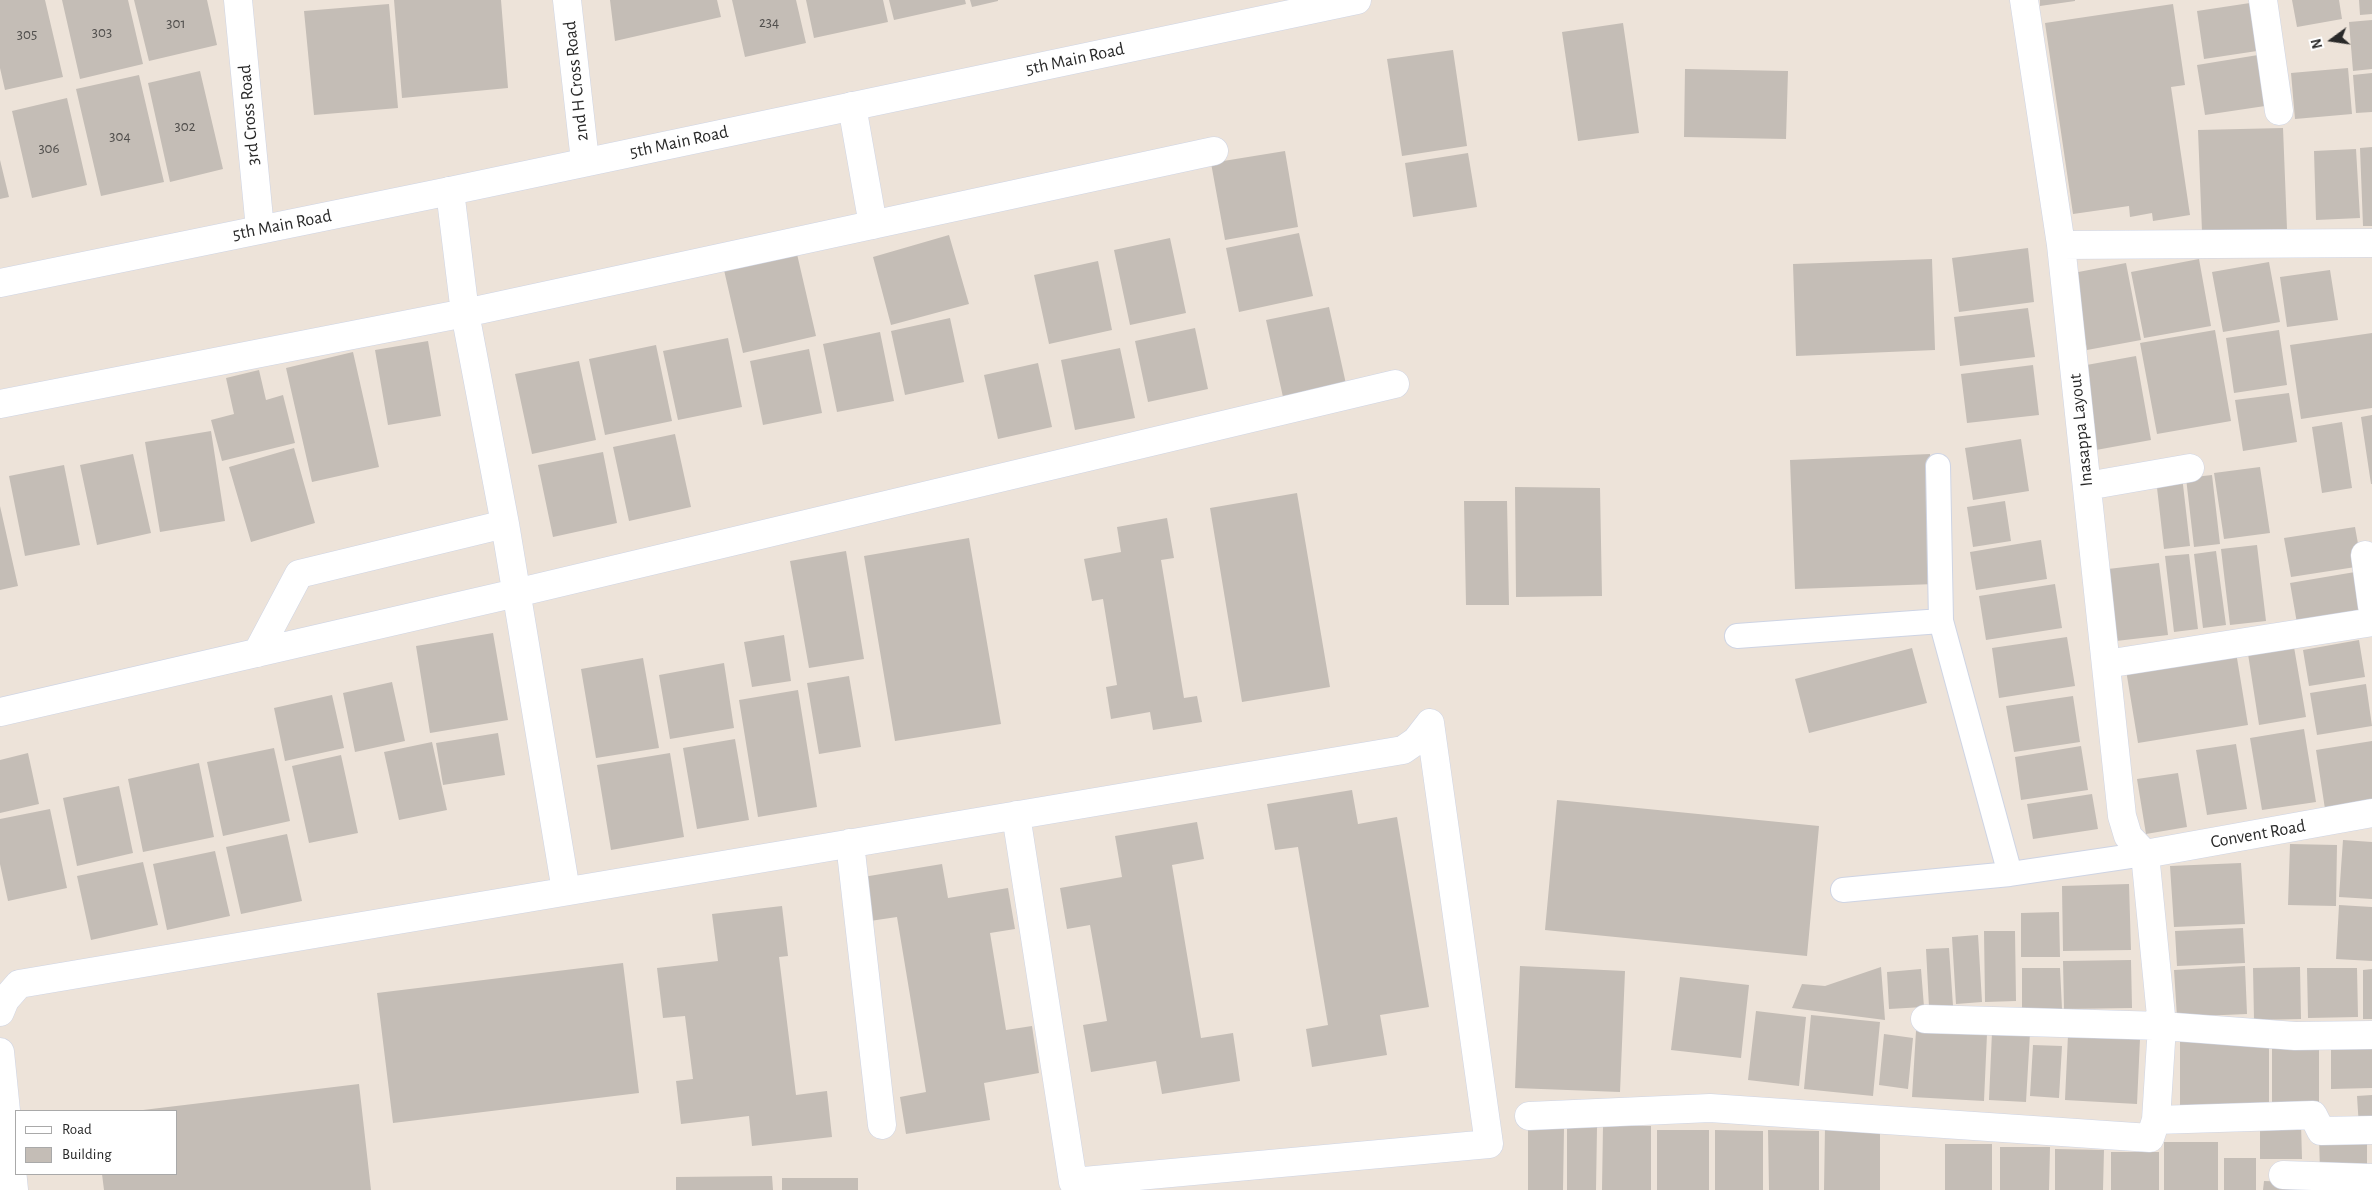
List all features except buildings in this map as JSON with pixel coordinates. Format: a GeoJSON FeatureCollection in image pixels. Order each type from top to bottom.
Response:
{"type":"FeatureCollection","features":[{"type":"Feature","properties":{"kind":"street","name":"3rd Cross Road"},"geometry":{"type":"LineString","coordinates":[[238,0],[260,229]]}},
{"type":"Feature","properties":{"kind":"street","name":"2nd H Cross Road"},"geometry":{"type":"LineString","coordinates":[[567,0],[585,161]]}},
{"type":"Feature","properties":{"kind":"street","name":"5th Main Road"},"geometry":{"type":"LineString","coordinates":[[0,282],[450,191],[585,161],[1357,0]]}},
{"type":"Feature","properties":{"kind":"street","name":"Inasappa Layout"},"geometry":{"type":"LineString","coordinates":[[2024,0],[2061,245],[2122,816],[2128,836],[2145,854]]}},
{"type":"Feature","properties":{"kind":"street"},"geometry":{"type":"LineString","coordinates":[[2263,0],[2278,111]]}},
{"type":"Feature","properties":{"kind":"street"},"geometry":{"type":"LineString","coordinates":[[852,106],[873,225]]}},
{"type":"Feature","properties":{"kind":"street"},"geometry":{"type":"LineString","coordinates":[[0,404],[465,313],[1214,151]]}},
{"type":"Feature","properties":{"kind":"street"},"geometry":{"type":"LineString","coordinates":[[450,191],[465,313],[505,524],[566,891]]}},
{"type":"Feature","properties":{"kind":"street"},"geometry":{"type":"LineString","coordinates":[[2061,245],[2372,243]]}},
{"type":"Feature","properties":{"kind":"street"},"geometry":{"type":"LineString","coordinates":[[0,712],[516,593],[1395,384]]}},
{"type":"Feature","properties":{"kind":"street"},"geometry":{"type":"LineString","coordinates":[[2087,486],[2190,468]]}},
{"type":"Feature","properties":{"kind":"street"},"geometry":{"type":"LineString","coordinates":[[257,653],[299,574],[505,524]]}},
{"type":"Feature","properties":{"kind":"street"},"geometry":{"type":"LineString","coordinates":[[2365,555],[2372,606]]}},
{"type":"Feature","properties":{"kind":"street"},"geometry":{"type":"LineString","coordinates":[[2106,664],[2372,622]]}},
{"type":"Feature","properties":{"kind":"street"},"geometry":{"type":"LineString","coordinates":[[0,1012],[5,1000],[19,984],[566,891],[1016,815],[1402,750],[1416,741],[1430,723],[1489,1144],[1073,1182],[1016,815]]}},
{"type":"Feature","properties":{"kind":"street","name":"Convent Road"},"geometry":{"type":"LineString","coordinates":[[2145,854],[2372,813]]}},
{"type":"Feature","properties":{"kind":"street"},"geometry":{"type":"LineString","coordinates":[[850,843],[882,1125]]}},
{"type":"Feature","properties":{"kind":"street"},"geometry":{"type":"LineString","coordinates":[[1529,1116],[1710,1108],[2150,1138],[2156,1120],[2162,1026],[2145,854]]}},
{"type":"Feature","properties":{"kind":"street"},"geometry":{"type":"LineString","coordinates":[[1925,1019],[2162,1026],[2295,1036],[2372,1034]]}},
{"type":"Feature","properties":{"kind":"street"},"geometry":{"type":"LineString","coordinates":[[0,1052],[14,1190]]}},
{"type":"Feature","properties":{"kind":"street"},"geometry":{"type":"LineString","coordinates":[[2156,1120],[2313,1115],[2321,1131],[2372,1130]]}},
{"type":"Feature","properties":{"kind":"street"},"geometry":{"type":"LineString","coordinates":[[2282,1175],[2372,1178]]}},
{"type":"Feature","properties":{"kind":"lane"},"geometry":{"type":"LineString","coordinates":[[1938,466],[1941,621],[2010,874]]}},
{"type":"Feature","properties":{"kind":"lane"},"geometry":{"type":"LineString","coordinates":[[1737,636],[1941,621]]}},
{"type":"Feature","properties":{"kind":"lane"},"geometry":{"type":"LineString","coordinates":[[1843,890],[2010,874],[2145,854]]}}]}
